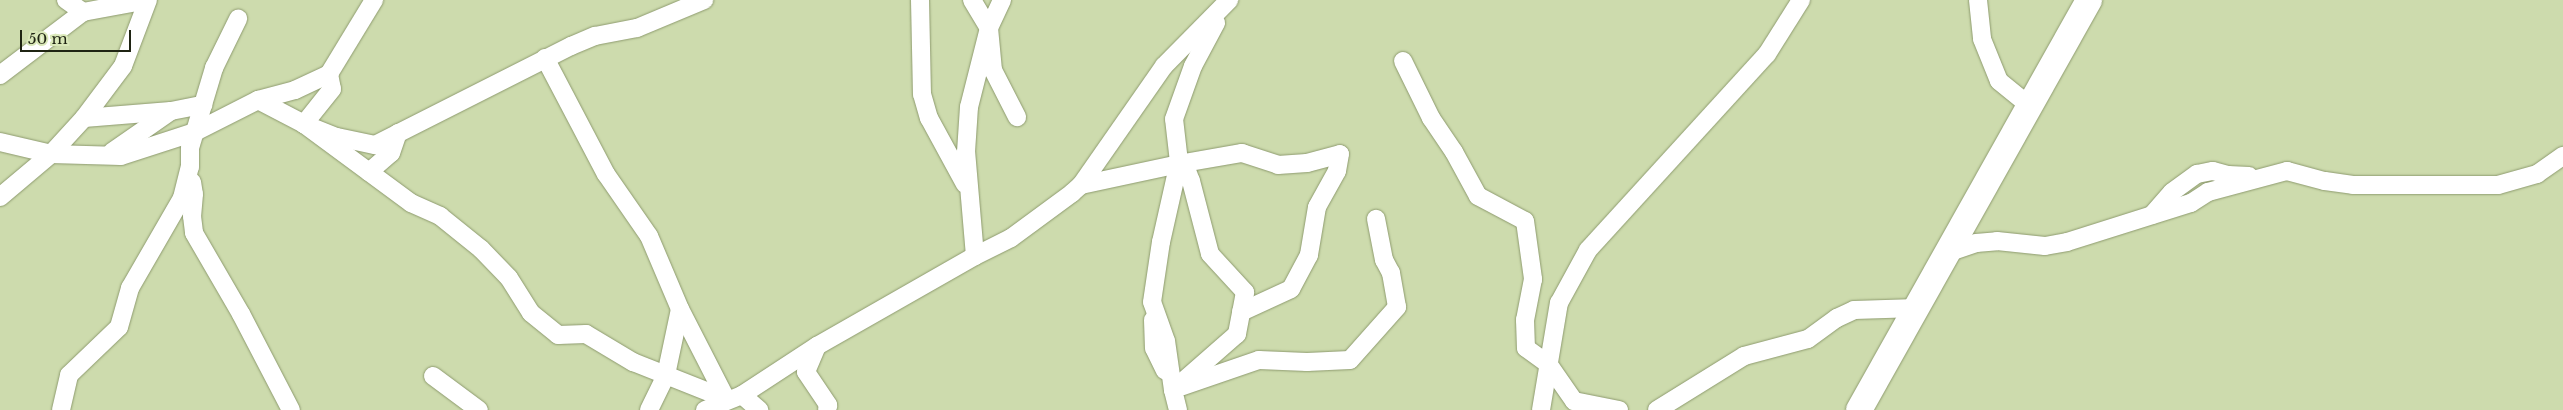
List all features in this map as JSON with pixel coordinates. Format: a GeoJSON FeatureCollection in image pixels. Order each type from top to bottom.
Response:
{"type":"FeatureCollection","features":[{"type":"Feature","properties":{"kind":"highway"},"geometry":{"type":"LineString","coordinates":[[1859,410],[2089,0]]}},
{"type":"Feature","properties":{"kind":"street"},"geometry":{"type":"LineString","coordinates":[[66,0],[83,12]]}},
{"type":"Feature","properties":{"kind":"street"},"geometry":{"type":"LineString","coordinates":[[0,75],[83,12],[148,0]]}},
{"type":"Feature","properties":{"kind":"street"},"geometry":{"type":"LineString","coordinates":[[0,197],[51,154],[84,118],[123,66],[148,0]]}},
{"type":"Feature","properties":{"kind":"street"},"geometry":{"type":"LineString","coordinates":[[0,142],[51,154],[121,156],[195,132],[258,100],[295,90],[329,74],[374,0]]}},
{"type":"Feature","properties":{"kind":"street"},"geometry":{"type":"LineString","coordinates":[[258,100],[304,124],[337,137],[375,145],[545,58],[595,36],[637,28],[704,0]]}},
{"type":"Feature","properties":{"kind":"street"},"geometry":{"type":"LineString","coordinates":[[920,0],[922,94],[929,118],[968,189]]}},
{"type":"Feature","properties":{"kind":"street"},"geometry":{"type":"LineString","coordinates":[[972,0],[989,28],[993,70],[1017,118]]}},
{"type":"Feature","properties":{"kind":"street"},"geometry":{"type":"LineString","coordinates":[[975,256],[966,152],[969,106],[989,28],[1002,0]]}},
{"type":"Feature","properties":{"kind":"street"},"geometry":{"type":"LineString","coordinates":[[1541,410],[1559,303],[1588,250],[1767,54],[1801,0]]}},
{"type":"Feature","properties":{"kind":"street"},"geometry":{"type":"LineString","coordinates":[[1978,0],[1982,39],[1999,81],[2030,106]]}},
{"type":"Feature","properties":{"kind":"street"},"geometry":{"type":"LineString","coordinates":[[1173,390],[1237,334],[1245,292],[1210,254],[1191,181],[1182,163],[1174,119],[1194,66],[1226,5]]}},
{"type":"Feature","properties":{"kind":"street"},"geometry":{"type":"LineString","coordinates":[[705,410],[734,397],[818,346],[975,256],[1011,238],[1081,185],[1164,66],[1226,5]]}},
{"type":"Feature","properties":{"kind":"street"},"geometry":{"type":"LineString","coordinates":[[238,19],[214,68],[190,148],[190,167],[194,194],[192,216],[194,233],[241,314],[291,410]]}},
{"type":"Feature","properties":{"kind":"street"},"geometry":{"type":"LineString","coordinates":[[545,58],[606,174],[649,236],[680,309],[734,397]]}},
{"type":"Feature","properties":{"kind":"street"},"geometry":{"type":"LineString","coordinates":[[1402,61],[1431,118],[1454,152],[1478,196],[1525,221],[1533,279],[1525,320],[1526,348],[1549,365],[1574,401],[1619,410]]}},
{"type":"Feature","properties":{"kind":"street"},"geometry":{"type":"LineString","coordinates":[[304,124],[332,89],[329,74]]}},
{"type":"Feature","properties":{"kind":"street"},"geometry":{"type":"LineString","coordinates":[[84,118],[171,111],[203,105]]}},
{"type":"Feature","properties":{"kind":"street"},"geometry":{"type":"LineString","coordinates":[[106,156],[171,111]]}},
{"type":"Feature","properties":{"kind":"street"},"geometry":{"type":"LineString","coordinates":[[304,124],[411,203],[440,216],[481,249],[509,278],[531,313],[558,334],[586,334],[633,362],[734,397],[759,410]]}},
{"type":"Feature","properties":{"kind":"street"},"geometry":{"type":"LineString","coordinates":[[369,172],[391,154],[398,133]]}},
{"type":"Feature","properties":{"kind":"street"},"geometry":{"type":"LineString","coordinates":[[1081,185],[1182,163],[1242,153],[1278,165],[1307,163],[1340,154],[1338,171],[1317,207],[1309,255],[1291,289],[1241,312]]}},
{"type":"Feature","properties":{"kind":"street"},"geometry":{"type":"LineString","coordinates":[[1947,253],[1976,243],[1997,241],[2045,246],[2060,243],[2116,228],[2191,204],[2208,192],[2259,176],[2287,171],[2324,181],[2353,186],[2498,185],[2537,174],[2563,156]]}},
{"type":"Feature","properties":{"kind":"street"},"geometry":{"type":"LineString","coordinates":[[1178,410],[1173,390],[1154,348],[1152,302],[1160,242],[1182,163]]}},
{"type":"Feature","properties":{"kind":"street"},"geometry":{"type":"LineString","coordinates":[[61,410],[69,375],[119,327],[130,288],[182,198],[190,167]]}},
{"type":"Feature","properties":{"kind":"street"},"geometry":{"type":"LineString","coordinates":[[1173,390],[1259,360],[1307,362],[1350,360],[1397,307],[1391,273],[1384,260],[1376,219]]}},
{"type":"Feature","properties":{"kind":"street"},"geometry":{"type":"LineString","coordinates":[[1657,410],[1744,356],[1808,339],[1837,318],[1854,310],[1917,308]]}},
{"type":"Feature","properties":{"kind":"street"},"geometry":{"type":"LineString","coordinates":[[649,410],[666,375],[680,309]]}},
{"type":"Feature","properties":{"kind":"street"},"geometry":{"type":"LineString","coordinates":[[818,346],[806,372],[828,405],[828,410]]}},
{"type":"Feature","properties":{"kind":"street"},"geometry":{"type":"LineString","coordinates":[[433,376],[479,410]]}}]}
